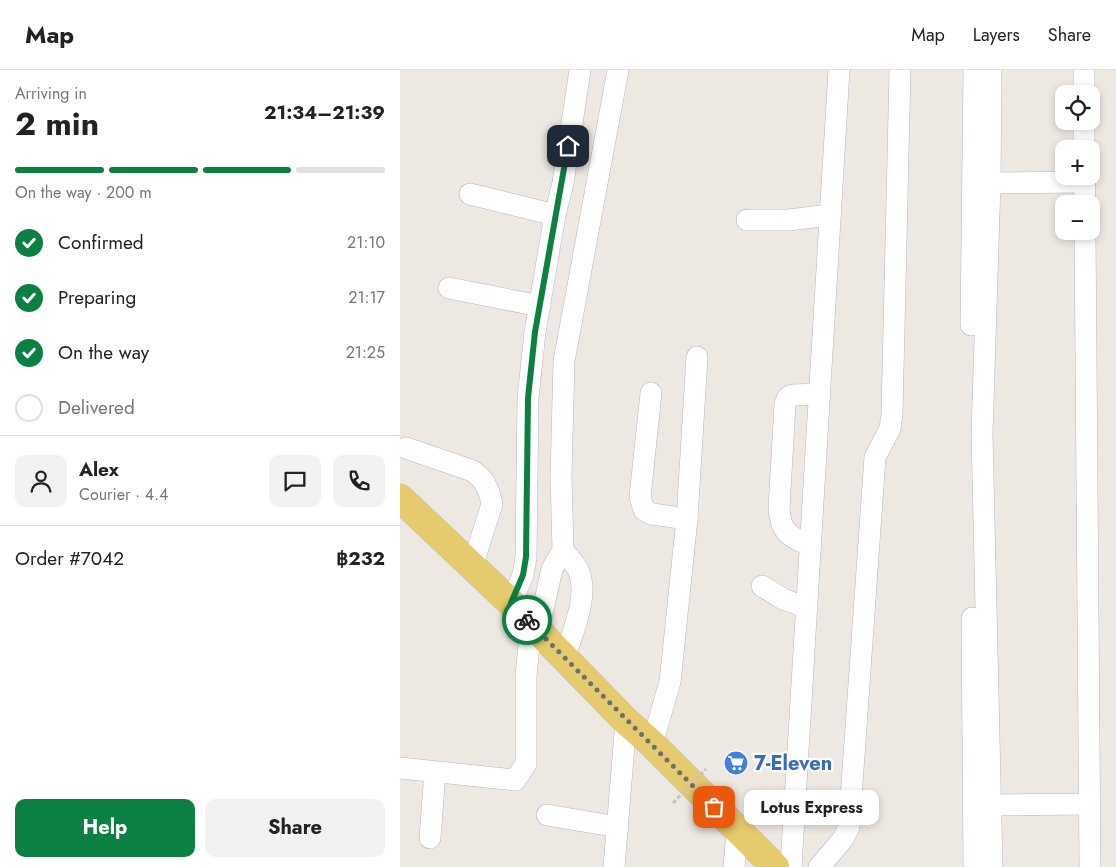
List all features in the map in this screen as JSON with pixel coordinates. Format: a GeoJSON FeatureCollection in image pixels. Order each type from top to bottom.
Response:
{"type":"FeatureCollection","features":[{"type":"Feature","properties":{"kind":"main road"},"geometry":{"type":"LineString","coordinates":[[400,498],[511,603],[626,721],[652,744],[775,867]]}},
{"type":"Feature","properties":{"kind":"street"},"geometry":{"type":"LineString","coordinates":[[511,603],[523,575],[526,557],[528,398],[535,332],[555,215],[563,184],[580,70]]}},
{"type":"Feature","properties":{"kind":"street"},"geometry":{"type":"LineString","coordinates":[[400,768],[515,780],[526,764],[526,676],[535,628],[552,569],[563,550],[561,476],[564,361],[618,70]]}},
{"type":"Feature","properties":{"kind":"street"},"geometry":{"type":"LineString","coordinates":[[791,867],[839,70]]}},
{"type":"Feature","properties":{"kind":"street"},"geometry":{"type":"LineString","coordinates":[[825,865],[843,840],[849,827],[876,457],[890,429],[892,414],[900,70]]}},
{"type":"Feature","properties":{"kind":"street"},"geometry":{"type":"LineString","coordinates":[[974,70],[970,385],[974,867]]}},
{"type":"Feature","properties":{"kind":"street"},"geometry":{"type":"LineString","coordinates":[[991,70],[990,183],[982,434],[992,867]]}},
{"type":"Feature","properties":{"kind":"street"},"geometry":{"type":"LineString","coordinates":[[1084,70],[1084,85]]}},
{"type":"Feature","properties":{"kind":"street"},"geometry":{"type":"LineString","coordinates":[[990,183],[1055,180]]}},
{"type":"Feature","properties":{"kind":"street"},"geometry":{"type":"LineString","coordinates":[[470,194],[555,215]]}},
{"type":"Feature","properties":{"kind":"street"},"geometry":{"type":"LineString","coordinates":[[747,220],[789,220],[830,215]]}},
{"type":"Feature","properties":{"kind":"street"},"geometry":{"type":"LineString","coordinates":[[1085,240],[1090,867]]}},
{"type":"Feature","properties":{"kind":"street"},"geometry":{"type":"LineString","coordinates":[[449,288],[540,306]]}},
{"type":"Feature","properties":{"kind":"street"},"geometry":{"type":"LineString","coordinates":[[652,744],[670,682],[687,518],[697,357]]}},
{"type":"Feature","properties":{"kind":"street"},"geometry":{"type":"LineString","coordinates":[[651,393],[640,497],[644,510],[652,514],[687,518]]}},
{"type":"Feature","properties":{"kind":"street"},"geometry":{"type":"LineString","coordinates":[[811,546],[789,536],[779,519],[778,508],[785,404],[788,397],[793,394],[820,394]]}},
{"type":"Feature","properties":{"kind":"street"},"geometry":{"type":"LineString","coordinates":[[406,448],[472,471],[483,480],[490,492],[492,504],[472,567]]}},
{"type":"Feature","properties":{"kind":"street"},"geometry":{"type":"LineString","coordinates":[[563,550],[578,570],[582,582],[581,603],[564,657]]}},
{"type":"Feature","properties":{"kind":"street"},"geometry":{"type":"LineString","coordinates":[[762,586],[783,600],[807,608]]}},
{"type":"Feature","properties":{"kind":"street"},"geometry":{"type":"LineString","coordinates":[[614,867],[626,721]]}},
{"type":"Feature","properties":{"kind":"street"},"geometry":{"type":"LineString","coordinates":[[430,838],[435,772]]}},
{"type":"Feature","properties":{"kind":"street"},"geometry":{"type":"LineString","coordinates":[[990,805],[1090,804]]}},
{"type":"Feature","properties":{"kind":"street"},"geometry":{"type":"LineString","coordinates":[[547,815],[618,827]]}},
{"type":"Feature","properties":{"kind":"street"},"geometry":{"type":"LineString","coordinates":[[734,867],[737,831]]}},
{"type":"Feature","properties":{"kind":"path"},"geometry":{"type":"LineString","coordinates":[[673,803],[706,769]]}},
{"type":"Feature","properties":{"kind":"way so far"},"geometry":{"type":"LineString","coordinates":[[527,620],[714,807]]}},
{"type":"Feature","properties":{"kind":"place","name":"7-Eleven"},"geometry":{"type":"Point","coordinates":[736,763]}},
{"type":"Feature","properties":{"kind":"place","name":"Lotus Express"},"geometry":{"type":"Point","coordinates":[714,807]}},
{"type":"Feature","properties":{"kind":"route"},"geometry":{"type":"LineString","coordinates":[[527,620],[511,603],[523,575],[526,557],[528,398],[535,332],[555,215],[563,184],[568,146]]}}]}
